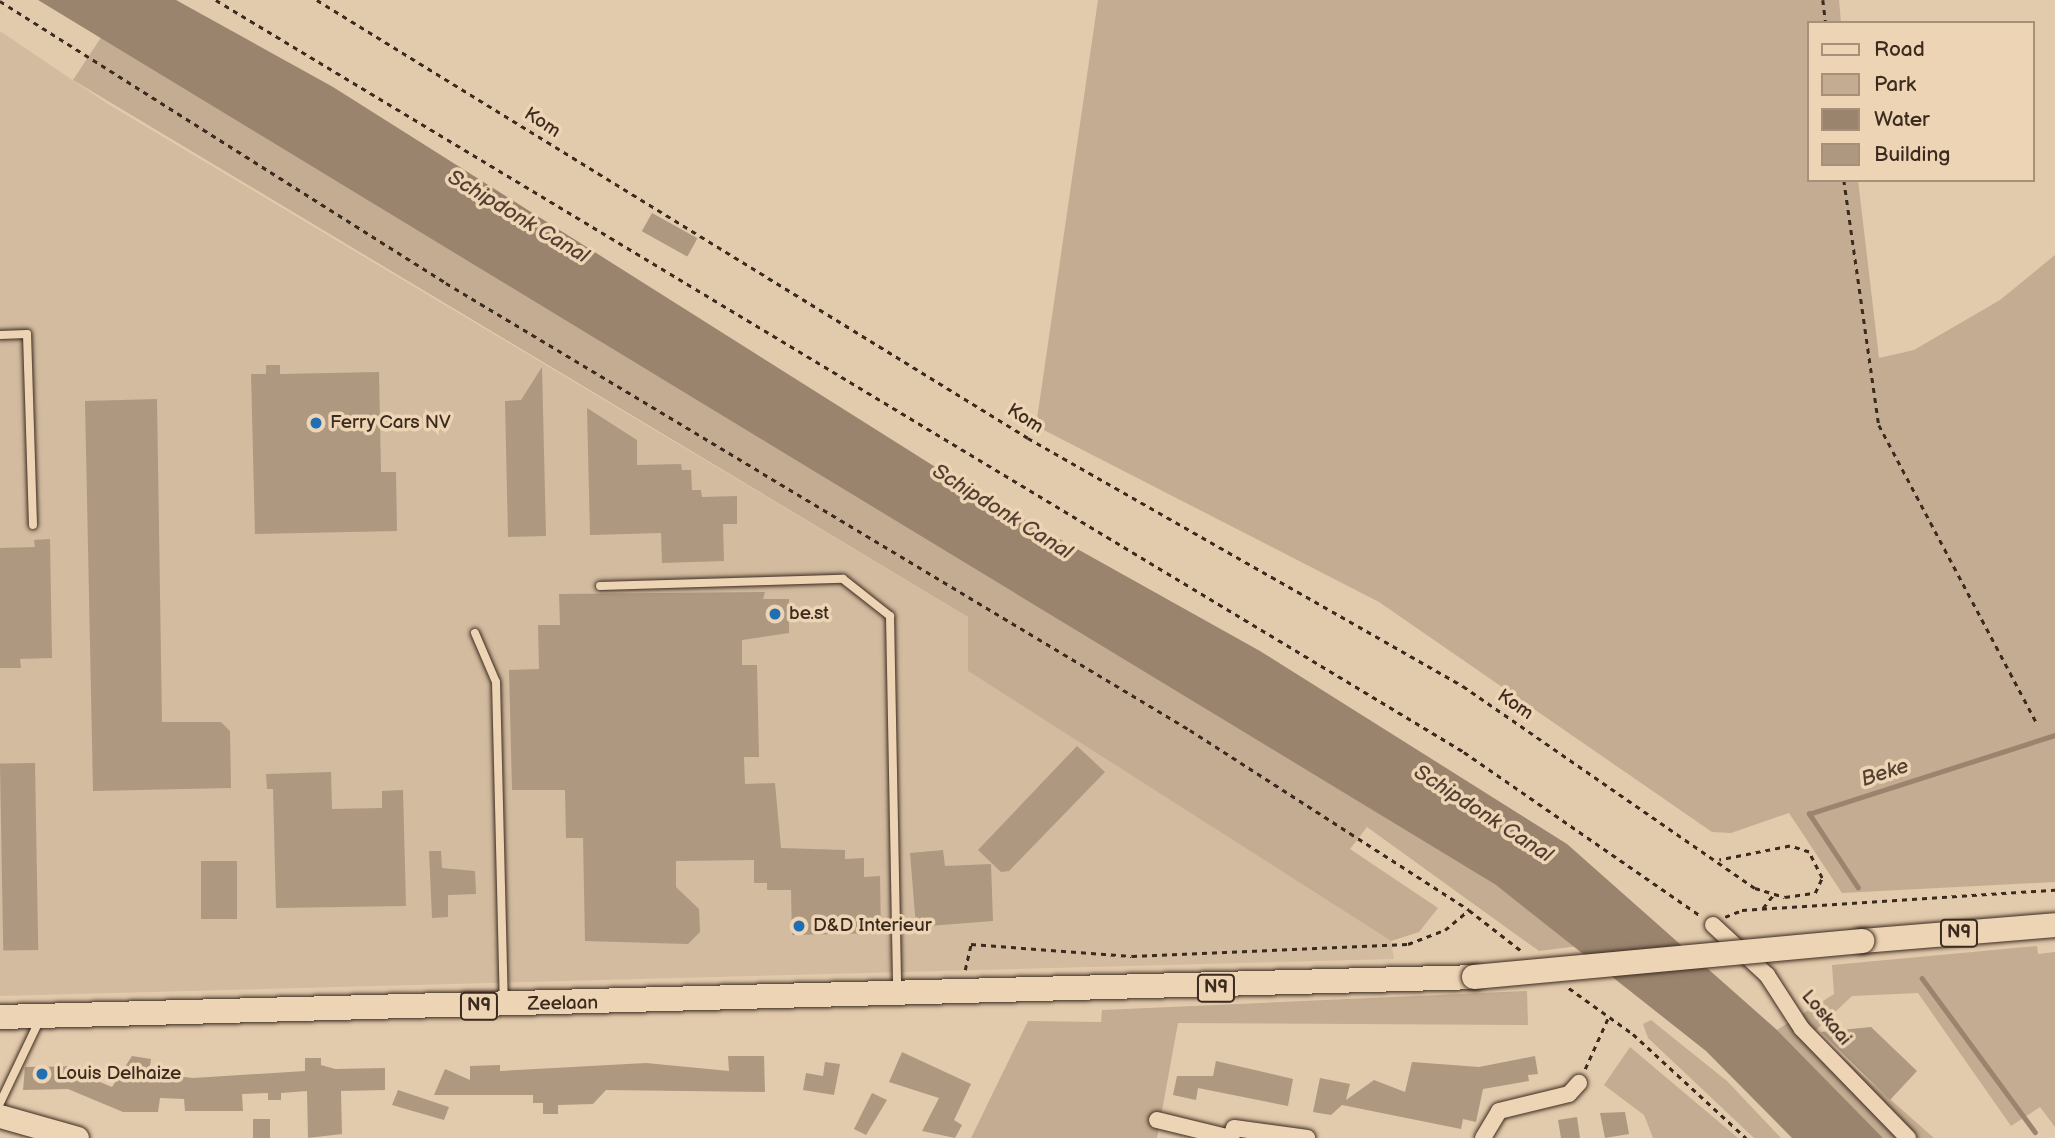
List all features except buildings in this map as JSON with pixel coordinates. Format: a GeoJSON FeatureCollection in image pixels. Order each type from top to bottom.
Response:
{"type":"FeatureCollection","features":[{"type":"Feature","properties":{"kind":"main road","name":"N9"},"geometry":{"type":"LineString","coordinates":[[959,995],[1474,977],[2055,925]]}},
{"type":"Feature","properties":{"kind":"main road","name":"Zeelaan"},"geometry":{"type":"LineString","coordinates":[[0,1017],[959,995]]}},
{"type":"Feature","properties":{"kind":"main road"},"geometry":{"type":"LineString","coordinates":[[0,1116],[77,1138]]}},
{"type":"Feature","properties":{"kind":"street","name":"Loskaai"},"geometry":{"type":"LineString","coordinates":[[1713,925],[1767,975],[1802,1029],[1908,1138]]}},
{"type":"Feature","properties":{"kind":"street"},"geometry":{"type":"LineString","coordinates":[[1483,1138],[1499,1111],[1569,1094],[1579,1083]]}},
{"type":"Feature","properties":{"kind":"street"},"geometry":{"type":"LineString","coordinates":[[1157,1121],[1232,1134],[1307,1138]]}},
{"type":"Feature","properties":{"kind":"lane"},"geometry":{"type":"LineString","coordinates":[[0,335],[27,334],[33,526]]}},
{"type":"Feature","properties":{"kind":"lane"},"geometry":{"type":"LineString","coordinates":[[600,586],[842,579],[890,616],[897,996]]}},
{"type":"Feature","properties":{"kind":"lane"},"geometry":{"type":"LineString","coordinates":[[475,633],[496,682],[504,1005]]}},
{"type":"Feature","properties":{"kind":"lane"},"geometry":{"type":"LineString","coordinates":[[0,1103],[41,1016]]}},
{"type":"Feature","properties":{"kind":"path"},"geometry":{"type":"LineString","coordinates":[[216,0],[1464,752],[1713,925],[1742,910],[2055,890]]}},
{"type":"Feature","properties":{"kind":"path","name":"Kom"},"geometry":{"type":"LineString","coordinates":[[317,0],[1028,438],[1252,570],[1379,634],[1719,860],[1755,888],[1774,894],[1815,893],[1822,878],[1809,852],[1790,846],[1719,860]]}},
{"type":"Feature","properties":{"kind":"path"},"geometry":{"type":"LineString","coordinates":[[1823,0],[1825,21]]}},
{"type":"Feature","properties":{"kind":"path"},"geometry":{"type":"LineString","coordinates":[[0,1],[457,290],[1190,730],[1469,910],[1533,960]]}},
{"type":"Feature","properties":{"kind":"path"},"geometry":{"type":"LineString","coordinates":[[1844,182],[1879,425],[2036,721]]}},
{"type":"Feature","properties":{"kind":"path"},"geometry":{"type":"LineString","coordinates":[[1763,908],[1774,894]]}},
{"type":"Feature","properties":{"kind":"path"},"geometry":{"type":"LineString","coordinates":[[959,995],[971,944],[1132,956],[1382,947],[1445,930],[1469,910]]}},
{"type":"Feature","properties":{"kind":"path"},"geometry":{"type":"LineString","coordinates":[[1565,985],[1709,1099],[1746,1138]]}},
{"type":"Feature","properties":{"kind":"path"},"geometry":{"type":"LineString","coordinates":[[1579,1083],[1608,1018]]}},
{"type":"Feature","properties":{"kind":"shaded area"},"geometry":{"type":"Polygon","coordinates":[[[0,31],[108,104],[968,617],[968,671],[1391,941],[1394,959],[0,996],[0,31]]]}},
{"type":"Feature","properties":{"kind":"green space"},"geometry":{"type":"Polygon","coordinates":[[[1098,0],[1839,0],[1841,21],[1806,21],[1806,182],[1858,182],[1879,358],[1914,350],[2000,300],[2055,255],[2055,882],[1842,893],[1789,813],[1731,833],[1712,832],[1379,602],[1036,426],[1098,0]]]}},
{"type":"Feature","properties":{"kind":"green space"},"geometry":{"type":"Polygon","coordinates":[[[102,36],[1496,885],[1579,946],[1539,951],[1367,827],[1350,849],[1438,908],[1419,932],[1391,941],[968,671],[968,617],[73,80],[102,36]]]}},
{"type":"Feature","properties":{"kind":"green space"},"geometry":{"type":"Polygon","coordinates":[[[2037,946],[2038,954],[2055,952],[2055,1127],[2040,1107],[2011,1126],[1918,993],[1852,996],[1814,1032],[1934,1138],[1883,1138],[1777,1030],[1834,994],[1832,965],[2037,946]]]}},
{"type":"Feature","properties":{"kind":"green space"},"geometry":{"type":"Polygon","coordinates":[[[1527,991],[1528,1025],[1178,1023],[1157,1138],[971,1138],[1028,1021],[1101,1022],[1102,1010],[1527,991]]]}},
{"type":"Feature","properties":{"kind":"green space"},"geometry":{"type":"Polygon","coordinates":[[[1651,1020],[1727,1081],[1781,1138],[1754,1138],[1648,1038],[1643,1024],[1651,1020]]]}},
{"type":"Feature","properties":{"kind":"green space"},"geometry":{"type":"Polygon","coordinates":[[[1630,1047],[1738,1138],[1653,1138],[1644,1115],[1604,1085],[1630,1047]]]}},
{"type":"Feature","properties":{"kind":"water","name":"Schipdonk Canal"},"geometry":{"type":"Polygon","coordinates":[[[38,0],[176,0],[333,87],[975,492],[1260,651],[1567,844],[1777,1030],[1883,1138],[1792,1138],[1706,1051],[1496,885],[38,0]]]}},
{"type":"Feature","properties":{"kind":"waterway","name":"Beke"},"geometry":{"type":"LineString","coordinates":[[1858,888],[1809,814],[2055,735]]}},
{"type":"Feature","properties":{"kind":"waterway","name":"Beke"},"geometry":{"type":"LineString","coordinates":[[1922,978],[2035,1132]]}},
{"type":"Feature","properties":{"kind":"place","name":"Ferry Cars NV"},"geometry":{"type":"Point","coordinates":[316,423]}},
{"type":"Feature","properties":{"kind":"place","name":"be.st"},"geometry":{"type":"Point","coordinates":[775,614]}},
{"type":"Feature","properties":{"kind":"place","name":"D&D Interieur"},"geometry":{"type":"Point","coordinates":[799,926]}},
{"type":"Feature","properties":{"kind":"place","name":"Louis Delhaize"},"geometry":{"type":"Point","coordinates":[42,1074]}}]}
